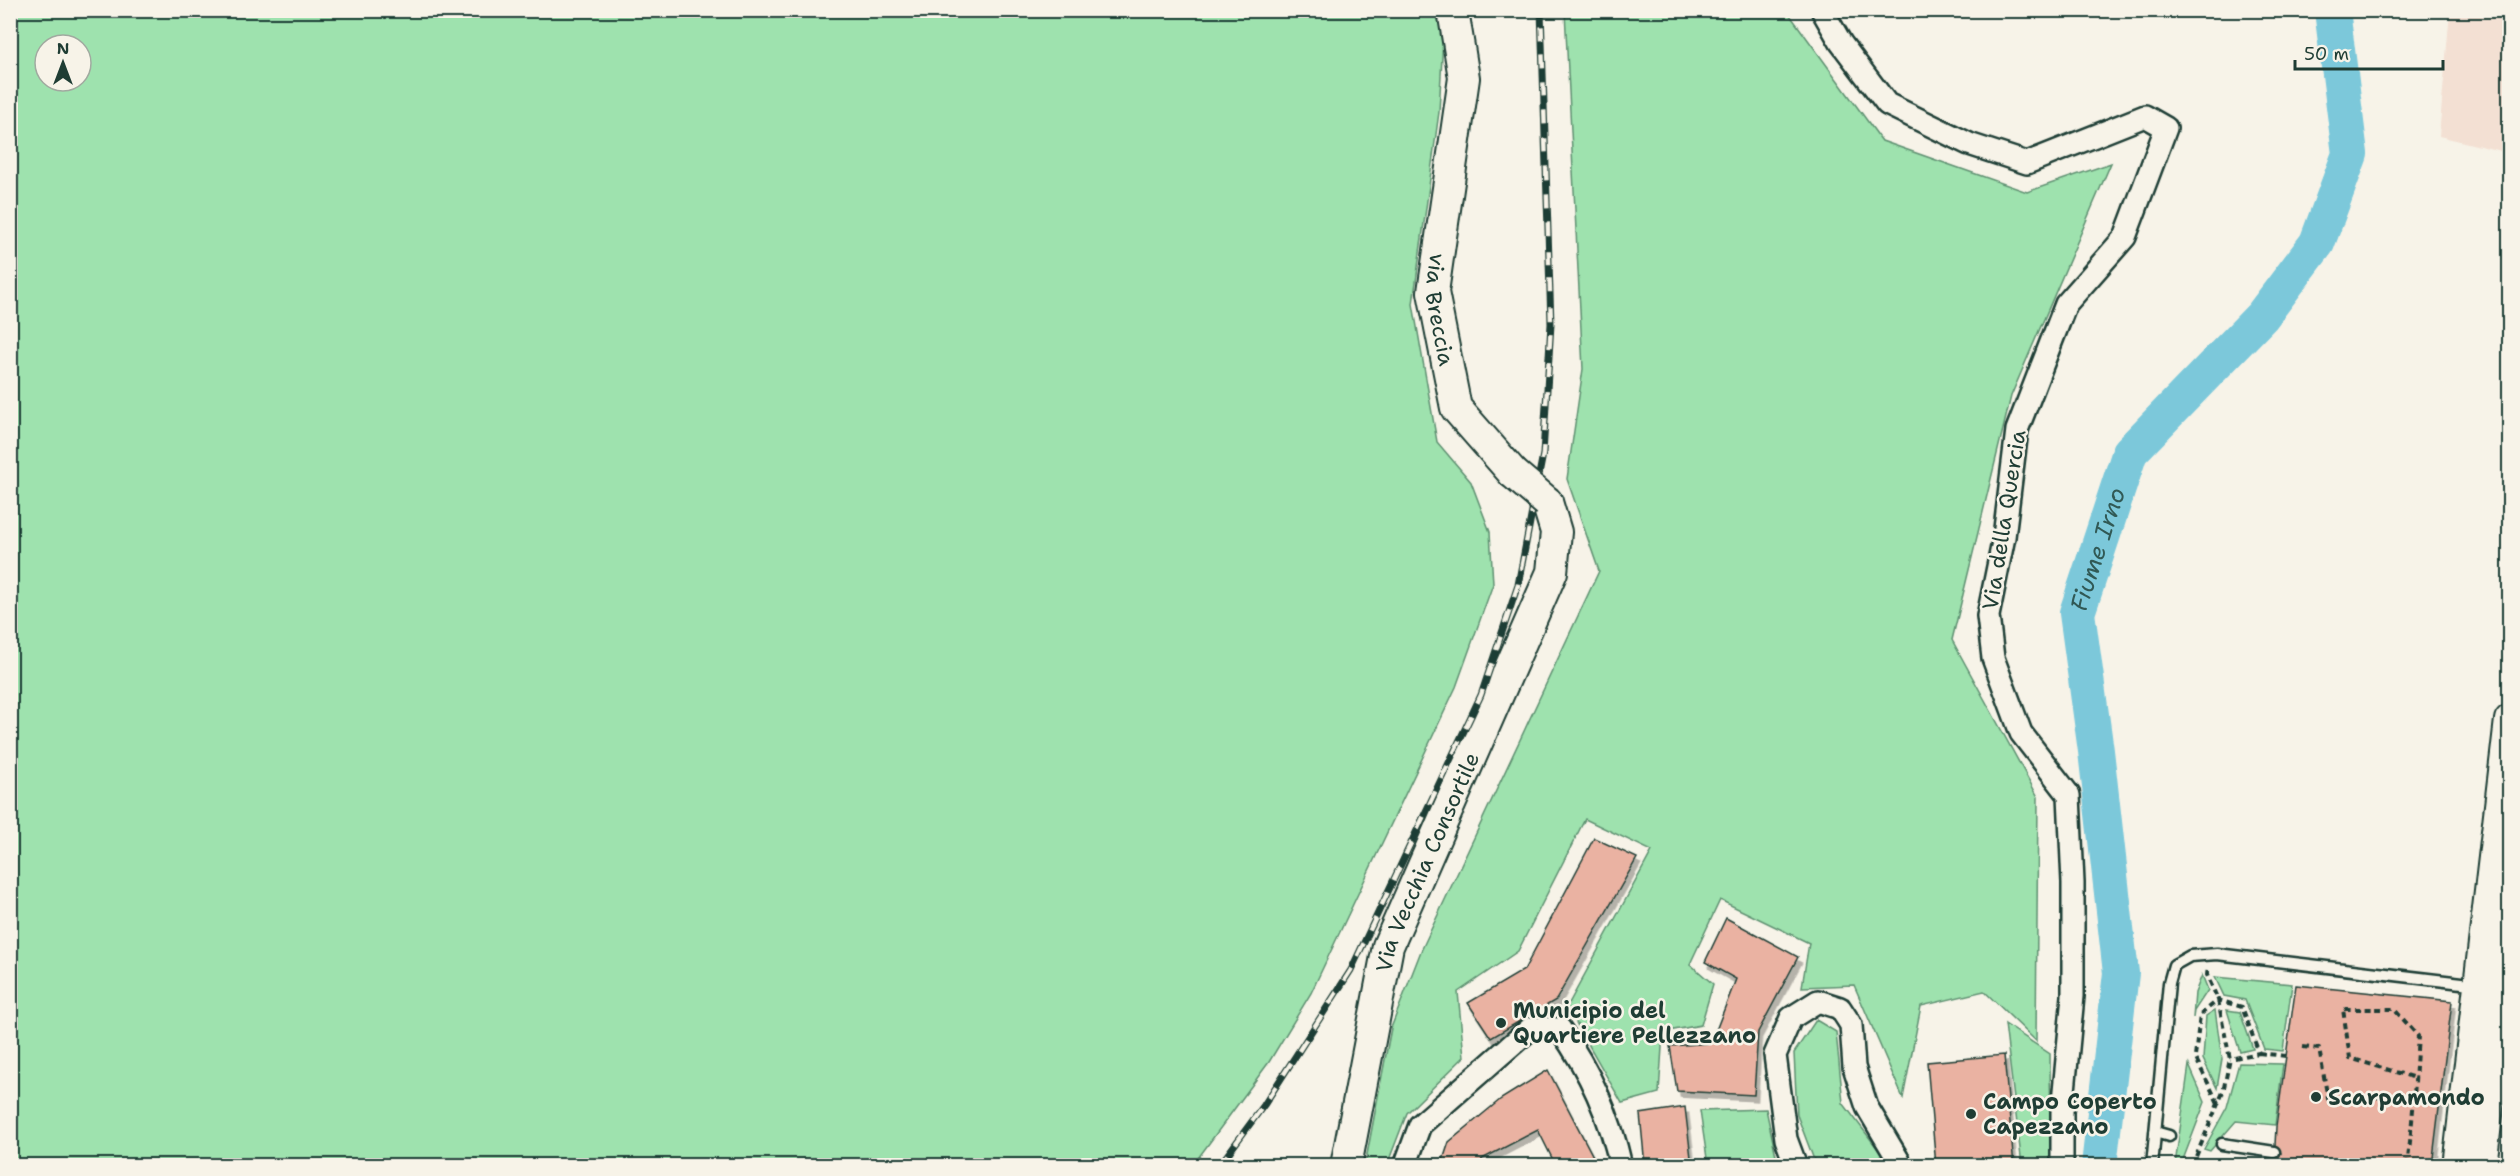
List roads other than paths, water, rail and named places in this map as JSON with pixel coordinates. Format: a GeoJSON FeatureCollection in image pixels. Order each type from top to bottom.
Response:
{"type":"FeatureCollection","features":[{"type":"Feature","properties":{"kind":"street","name":"via Breccia"},"geometry":{"type":"LineString","coordinates":[[1453,10],[1464,78],[1433,292],[1456,408],[1513,472],[1547,502],[1556,532],[1552,572]]}},
{"type":"Feature","properties":{"kind":"street","name":"Via della Quercia"},"geometry":{"type":"LineString","coordinates":[[1822,10],[1841,43],[1887,104],[1969,144],[2027,163],[2145,116],[2166,128],[2125,237],[2066,304],[2017,430],[2004,537],[1988,616],[1993,658],[2021,733],[2068,795],[2073,883],[2073,996],[2062,1112],[2062,1166]]}},
{"type":"Feature","properties":{"kind":"street","name":"Via Vecchia Consortile"},"geometry":{"type":"LineString","coordinates":[[1346,1166],[1388,946],[1552,572]]}},
{"type":"Feature","properties":{"kind":"street"},"geometry":{"type":"LineString","coordinates":[[2458,1166],[2510,720]]}},
{"type":"Feature","properties":{"kind":"street"},"geometry":{"type":"LineString","coordinates":[[2481,1166],[2510,920]]}},
{"type":"Feature","properties":{"kind":"street"},"geometry":{"type":"LineString","coordinates":[[1796,1166],[1786,1139],[1775,1055],[1791,1018],[1818,1001],[1840,1008],[1851,1025],[1854,1067],[1867,1107],[1902,1166]]}},
{"type":"Feature","properties":{"kind":"street"},"geometry":{"type":"LineString","coordinates":[[1404,1166],[1420,1125],[1531,1028],[1560,1029],[1576,1052],[1604,1110],[1621,1166]]}},
{"type":"Feature","properties":{"kind":"lane"},"geometry":{"type":"LineString","coordinates":[[2152,1166],[2169,982],[2174,965],[2190,956],[2217,954],[2479,985]]}},
{"type":"Feature","properties":{"kind":"lane"},"geometry":{"type":"LineString","coordinates":[[2155,1132],[2169,1136]]}},
{"type":"Feature","properties":{"kind":"lane"},"geometry":{"type":"LineString","coordinates":[[2222,1144],[2274,1152]]}},
{"type":"Feature","properties":{"kind":"waterway","name":"Fiume Irno"},"geometry":{"type":"LineString","coordinates":[[2099,1166],[2121,973],[2096,751],[2077,613],[2130,452],[2262,316],[2317,243],[2350,154],[2332,10]]}},
{"type":"Feature","properties":{"kind":"railway"},"geometry":{"type":"LineString","coordinates":[[1219,1166],[1264,1105],[1351,970],[1481,695],[1518,585],[1543,454],[1551,324],[1541,10]]}},
{"type":"Feature","properties":{"kind":"place","name":"Municipio del Quartiere Pellezzano"},"geometry":{"type":"Point","coordinates":[1501,1023]}},
{"type":"Feature","properties":{"kind":"place","name":"Scarpamondo"},"geometry":{"type":"Point","coordinates":[2316,1097]}},
{"type":"Feature","properties":{"kind":"place","name":"Campo Coperto Capezzano"},"geometry":{"type":"Point","coordinates":[1971,1114]}}]}
